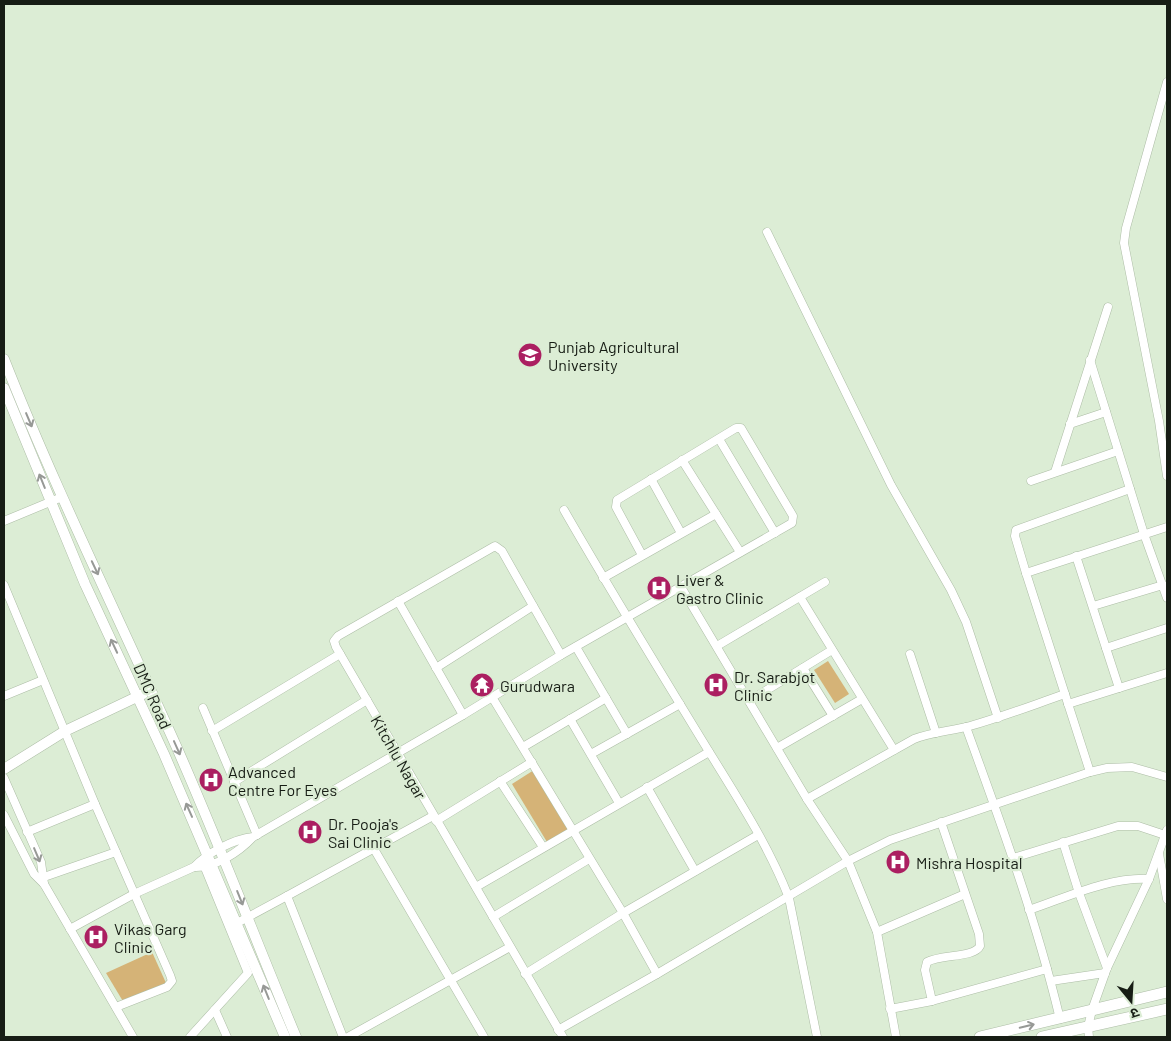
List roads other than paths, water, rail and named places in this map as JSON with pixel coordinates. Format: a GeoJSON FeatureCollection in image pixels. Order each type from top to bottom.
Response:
{"type":"FeatureCollection","features":[{"type":"Feature","properties":{"kind":"main road"},"geometry":{"type":"LineString","coordinates":[[980,1037],[1167,992]]}},
{"type":"Feature","properties":{"kind":"main road"},"geometry":{"type":"LineString","coordinates":[[1042,1037],[1089,1032],[1167,1009]]}},
{"type":"Feature","properties":{"kind":"street"},"geometry":{"type":"LineString","coordinates":[[1167,82],[1126,228],[1124,243],[1163,420],[1167,476]]}},
{"type":"Feature","properties":{"kind":"street"},"geometry":{"type":"LineString","coordinates":[[767,232],[891,485],[951,590],[966,622],[998,718]]}},
{"type":"Feature","properties":{"kind":"street"},"geometry":{"type":"LineString","coordinates":[[1055,472],[1108,307]]}},
{"type":"Feature","properties":{"kind":"street","name":"DMC Road"},"geometry":{"type":"LineString","coordinates":[[4,359],[62,497],[151,691],[222,854],[296,1037]]}},
{"type":"Feature","properties":{"kind":"street"},"geometry":{"type":"LineString","coordinates":[[1090,360],[1144,534],[1167,598]]}},
{"type":"Feature","properties":{"kind":"street"},"geometry":{"type":"LineString","coordinates":[[16,388],[4,391],[85,584],[138,697],[207,862],[248,970],[246,976],[190,1037]]}},
{"type":"Feature","properties":{"kind":"street"},"geometry":{"type":"LineString","coordinates":[[1070,424],[1106,412]]}},
{"type":"Feature","properties":{"kind":"street"},"geometry":{"type":"LineString","coordinates":[[70,928],[134,894],[207,862],[222,854],[237,841],[255,836],[464,715],[626,617],[792,523],[793,516],[739,427],[619,498],[615,504],[642,555]]}},
{"type":"Feature","properties":{"kind":"street"},"geometry":{"type":"LineString","coordinates":[[719,439],[775,533]]}},
{"type":"Feature","properties":{"kind":"street"},"geometry":{"type":"LineString","coordinates":[[1031,481],[1118,450]]}},
{"type":"Feature","properties":{"kind":"street"},"geometry":{"type":"LineString","coordinates":[[682,460],[740,552]]}},
{"type":"Feature","properties":{"kind":"street"},"geometry":{"type":"LineString","coordinates":[[651,478],[681,533]]}},
{"type":"Feature","properties":{"kind":"street"},"geometry":{"type":"LineString","coordinates":[[1090,772],[1015,536],[1016,530],[1130,489]]}},
{"type":"Feature","properties":{"kind":"street"},"geometry":{"type":"LineString","coordinates":[[4,522],[62,497]]}},
{"type":"Feature","properties":{"kind":"street"},"geometry":{"type":"LineString","coordinates":[[564,510],[626,617],[758,835],[782,882],[789,898],[817,1037]]}},
{"type":"Feature","properties":{"kind":"street"},"geometry":{"type":"LineString","coordinates":[[603,578],[716,514]]}},
{"type":"Feature","properties":{"kind":"street"},"geometry":{"type":"LineString","coordinates":[[1026,573],[1167,526]]}},
{"type":"Feature","properties":{"kind":"street"},"geometry":{"type":"LineString","coordinates":[[212,731],[340,654],[334,644],[338,636],[495,546],[499,548],[561,655]]}},
{"type":"Feature","properties":{"kind":"street"},"geometry":{"type":"LineString","coordinates":[[1076,556],[1119,688]]}},
{"type":"Feature","properties":{"kind":"street"},"geometry":{"type":"LineString","coordinates":[[717,646],[825,582]]}},
{"type":"Feature","properties":{"kind":"street"},"geometry":{"type":"LineString","coordinates":[[4,585],[95,804],[172,981],[167,987],[116,1007]]}},
{"type":"Feature","properties":{"kind":"street"},"geometry":{"type":"LineString","coordinates":[[1092,606],[1162,585]]}},
{"type":"Feature","properties":{"kind":"street"},"geometry":{"type":"LineString","coordinates":[[681,586],[777,748],[848,861],[877,932],[896,1037]]}},
{"type":"Feature","properties":{"kind":"street"},"geometry":{"type":"LineString","coordinates":[[800,597],[894,750]]}},
{"type":"Feature","properties":{"kind":"street"},"geometry":{"type":"LineString","coordinates":[[398,601],[464,715]]}},
{"type":"Feature","properties":{"kind":"street"},"geometry":{"type":"LineString","coordinates":[[436,668],[533,606]]}},
{"type":"Feature","properties":{"kind":"street"},"geometry":{"type":"LineString","coordinates":[[1106,648],[1167,628]]}},
{"type":"Feature","properties":{"kind":"street"},"geometry":{"type":"LineString","coordinates":[[576,647],[627,734]]}},
{"type":"Feature","properties":{"kind":"street"},"geometry":{"type":"LineString","coordinates":[[749,701],[832,650]]}},
{"type":"Feature","properties":{"kind":"street","name":"Kitchlu Nagar"},"geometry":{"type":"LineString","coordinates":[[340,654],[562,1037]]}},
{"type":"Feature","properties":{"kind":"street"},"geometry":{"type":"LineString","coordinates":[[910,654],[936,733]]}},
{"type":"Feature","properties":{"kind":"street"},"geometry":{"type":"LineString","coordinates":[[803,668],[833,716]]}},
{"type":"Feature","properties":{"kind":"street"},"geometry":{"type":"LineString","coordinates":[[1068,704],[1167,673]]}},
{"type":"Feature","properties":{"kind":"street"},"geometry":{"type":"LineString","coordinates":[[4,696],[43,680]]}},
{"type":"Feature","properties":{"kind":"street"},"geometry":{"type":"LineString","coordinates":[[4,769],[65,731],[151,691]]}},
{"type":"Feature","properties":{"kind":"street"},"geometry":{"type":"LineString","coordinates":[[808,799],[914,739],[998,718],[1065,694]]}},
{"type":"Feature","properties":{"kind":"street"},"geometry":{"type":"LineString","coordinates":[[492,697],[623,913],[657,974]]}},
{"type":"Feature","properties":{"kind":"street"},"geometry":{"type":"LineString","coordinates":[[523,747],[606,698]]}},
{"type":"Feature","properties":{"kind":"street"},"geometry":{"type":"LineString","coordinates":[[777,748],[862,699]]}},
{"type":"Feature","properties":{"kind":"street"},"geometry":{"type":"LineString","coordinates":[[234,782],[367,700]]}},
{"type":"Feature","properties":{"kind":"street"},"geometry":{"type":"LineString","coordinates":[[590,754],[680,704]]}},
{"type":"Feature","properties":{"kind":"street"},"geometry":{"type":"LineString","coordinates":[[203,708],[255,836]]}},
{"type":"Feature","properties":{"kind":"street"},"geometry":{"type":"LineString","coordinates":[[570,719],[619,803]]}},
{"type":"Feature","properties":{"kind":"street"},"geometry":{"type":"LineString","coordinates":[[966,727],[1013,858],[1051,982],[1060,1019]]}},
{"type":"Feature","properties":{"kind":"street"},"geometry":{"type":"LineString","coordinates":[[476,888],[572,830],[709,752]]}},
{"type":"Feature","properties":{"kind":"street"},"geometry":{"type":"LineString","coordinates":[[237,923],[434,818],[532,762]]}},
{"type":"Feature","properties":{"kind":"street"},"geometry":{"type":"LineString","coordinates":[[558,1030],[789,898],[848,861],[890,840],[1090,772],[1107,768],[1132,767],[1167,777]]}},
{"type":"Feature","properties":{"kind":"street"},"geometry":{"type":"LineString","coordinates":[[4,778],[41,862],[44,880],[134,1037]]}},
{"type":"Feature","properties":{"kind":"street"},"geometry":{"type":"LineString","coordinates":[[500,781],[543,847]]}},
{"type":"Feature","properties":{"kind":"street"},"geometry":{"type":"LineString","coordinates":[[647,787],[695,871]]}},
{"type":"Feature","properties":{"kind":"street"},"geometry":{"type":"LineString","coordinates":[[27,832],[95,804]]}},
{"type":"Feature","properties":{"kind":"street"},"geometry":{"type":"LineString","coordinates":[[4,815],[34,874],[44,880]]}},
{"type":"Feature","properties":{"kind":"street"},"geometry":{"type":"LineString","coordinates":[[932,1001],[924,970],[925,964],[940,957],[974,952],[980,946],[979,934],[940,822]]}},
{"type":"Feature","properties":{"kind":"street"},"geometry":{"type":"LineString","coordinates":[[1013,858],[1118,826],[1138,826],[1166,832],[1149,878],[1106,970],[1092,1010],[1089,1032]]}},
{"type":"Feature","properties":{"kind":"street"},"geometry":{"type":"LineString","coordinates":[[525,974],[623,913],[758,835]]}},
{"type":"Feature","properties":{"kind":"street"},"geometry":{"type":"LineString","coordinates":[[1063,842],[1106,970]]}},
{"type":"Feature","properties":{"kind":"street"},"geometry":{"type":"LineString","coordinates":[[374,849],[483,1035],[474,1037]]}},
{"type":"Feature","properties":{"kind":"street"},"geometry":{"type":"LineString","coordinates":[[44,880],[116,852]]}},
{"type":"Feature","properties":{"kind":"street"},"geometry":{"type":"LineString","coordinates":[[1158,853],[1167,899]]}},
{"type":"Feature","properties":{"kind":"street"},"geometry":{"type":"LineString","coordinates":[[493,917],[589,859]]}},
{"type":"Feature","properties":{"kind":"street"},"geometry":{"type":"LineString","coordinates":[[207,862],[237,923],[284,1037]]}},
{"type":"Feature","properties":{"kind":"street"},"geometry":{"type":"LineString","coordinates":[[1029,910],[1126,879],[1149,878]]}},
{"type":"Feature","properties":{"kind":"street"},"geometry":{"type":"LineString","coordinates":[[877,932],[965,894]]}},
{"type":"Feature","properties":{"kind":"street"},"geometry":{"type":"LineString","coordinates":[[287,896],[344,1037]]}},
{"type":"Feature","properties":{"kind":"street"},"geometry":{"type":"LineString","coordinates":[[348,1037],[510,948]]}},
{"type":"Feature","properties":{"kind":"street"},"geometry":{"type":"LineString","coordinates":[[890,1009],[932,1001],[1047,969]]}},
{"type":"Feature","properties":{"kind":"street"},"geometry":{"type":"LineString","coordinates":[[1051,982],[1106,970]]}},
{"type":"Feature","properties":{"kind":"street"},"geometry":{"type":"LineString","coordinates":[[216,1010],[227,1037]]}},
{"type":"Feature","properties":{"kind":"place","name":"Punjab Agricultural University"},"geometry":{"type":"Point","coordinates":[530,355]}},
{"type":"Feature","properties":{"kind":"place","name":"Liver & Gastro Clinic"},"geometry":{"type":"Point","coordinates":[659,588]}},
{"type":"Feature","properties":{"kind":"place","name":"Gurudwara"},"geometry":{"type":"Point","coordinates":[482,685]}},
{"type":"Feature","properties":{"kind":"place","name":"Dr. Sarabjot Clinic"},"geometry":{"type":"Point","coordinates":[716,685]}},
{"type":"Feature","properties":{"kind":"place","name":"Advanced Centre For Eyes"},"geometry":{"type":"Point","coordinates":[211,780]}},
{"type":"Feature","properties":{"kind":"place","name":"Dr. Pooja's Sai Clinic"},"geometry":{"type":"Point","coordinates":[310,832]}},
{"type":"Feature","properties":{"kind":"place","name":"Mishra Hospital"},"geometry":{"type":"Point","coordinates":[898,862]}},
{"type":"Feature","properties":{"kind":"place","name":"Vikas Garg Clinic"},"geometry":{"type":"Point","coordinates":[96,937]}}]}
